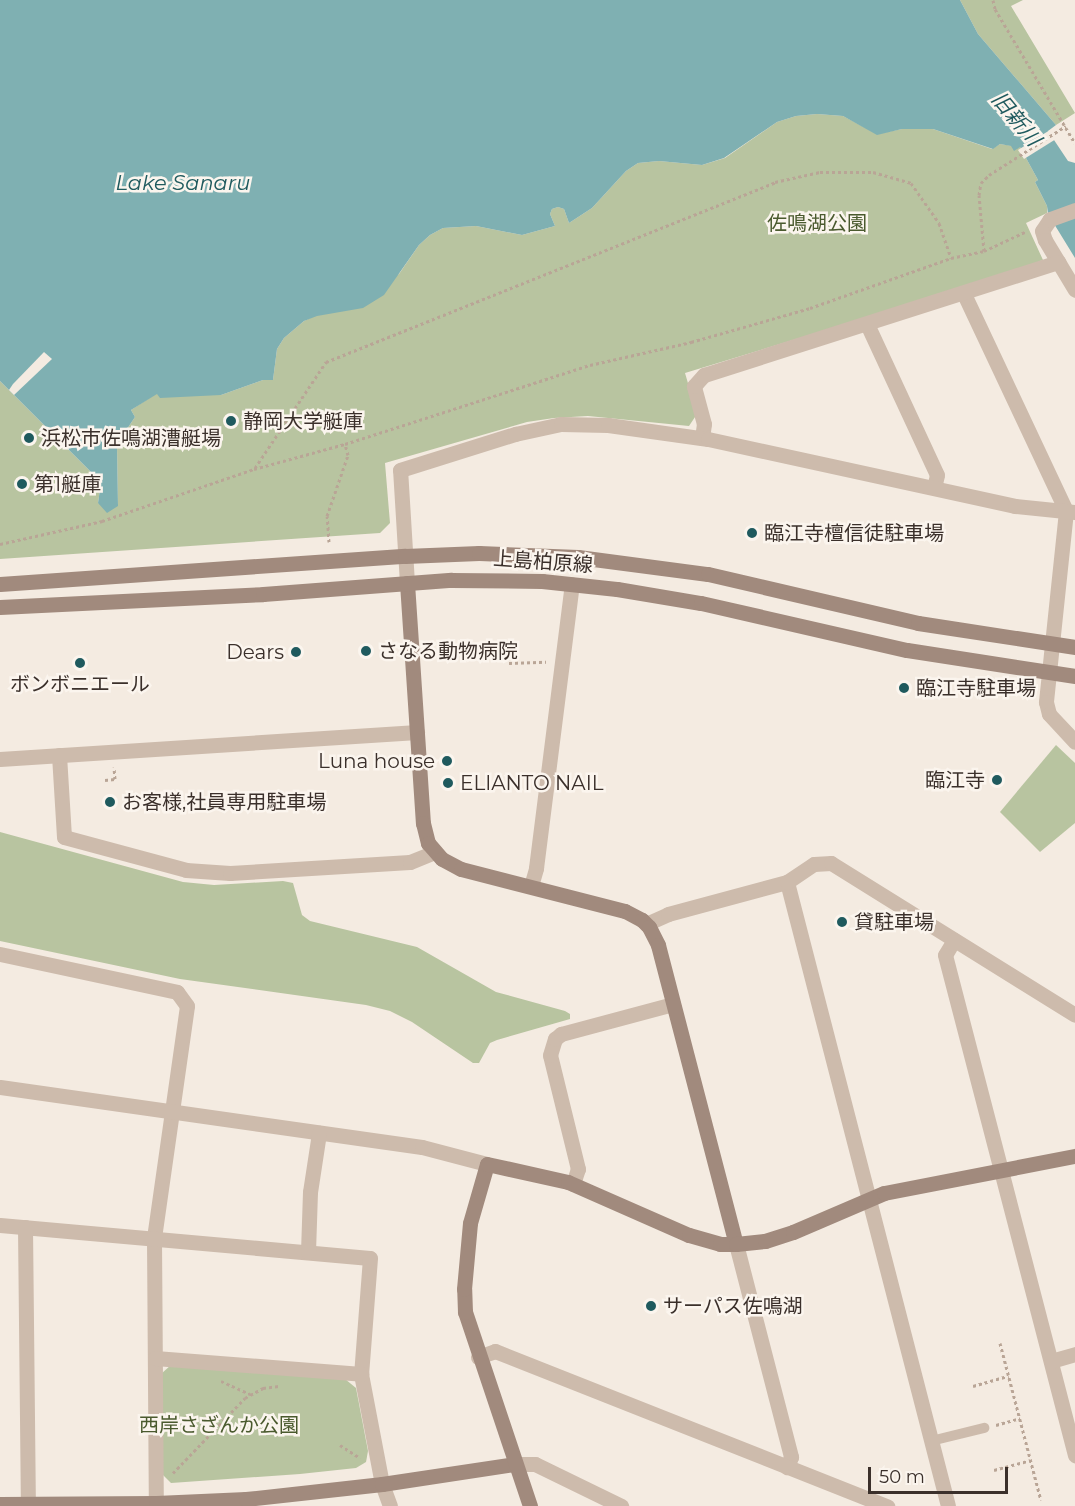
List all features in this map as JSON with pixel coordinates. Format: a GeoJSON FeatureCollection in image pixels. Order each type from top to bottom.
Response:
{"type":"FeatureCollection","features":[{"type":"Feature","properties":{"kind":"street"},"geometry":{"type":"LineString","coordinates":[[1075,210],[1046,224],[1042,236],[1075,290]]}},
{"type":"Feature","properties":{"kind":"street"},"geometry":{"type":"LineString","coordinates":[[702,438],[704,424],[694,386],[704,375],[964,294],[1058,262]]}},
{"type":"Feature","properties":{"kind":"street"},"geometry":{"type":"LineString","coordinates":[[964,294],[1071,512],[1052,644],[1046,709],[1075,742]]}},
{"type":"Feature","properties":{"kind":"street"},"geometry":{"type":"LineString","coordinates":[[867,324],[937,475],[934,488]]}},
{"type":"Feature","properties":{"kind":"street"},"geometry":{"type":"LineString","coordinates":[[787,1467],[791,1457],[736,1244],[658,945],[646,924],[625,911],[461,869],[442,859],[428,843],[423,823],[400,470],[515,434],[561,424],[608,425],[702,438],[1015,506],[1071,512]]}},
{"type":"Feature","properties":{"kind":"street","name":"上島柏原線"},"geometry":{"type":"LineString","coordinates":[[0,584],[405,556],[523,554],[643,563],[741,580],[918,623],[1075,647]]}},
{"type":"Feature","properties":{"kind":"street","name":"上島柏原線"},"geometry":{"type":"LineString","coordinates":[[0,608],[481,579],[572,584],[701,603],[907,650],[1075,676]]}},
{"type":"Feature","properties":{"kind":"street"},"geometry":{"type":"LineString","coordinates":[[531,886],[536,868],[572,584]]}},
{"type":"Feature","properties":{"kind":"street"},"geometry":{"type":"LineString","coordinates":[[0,759],[417,732]]}},
{"type":"Feature","properties":{"kind":"street"},"geometry":{"type":"LineString","coordinates":[[59,755],[64,837],[186,870],[230,873],[410,862],[435,852]]}},
{"type":"Feature","properties":{"kind":"street"},"geometry":{"type":"LineString","coordinates":[[646,924],[668,914],[787,882],[814,864],[831,863],[1075,1015]]}},
{"type":"Feature","properties":{"kind":"street"},"geometry":{"type":"LineString","coordinates":[[787,882],[948,1506]]}},
{"type":"Feature","properties":{"kind":"street"},"geometry":{"type":"LineString","coordinates":[[954,940],[945,955],[1075,1455]]}},
{"type":"Feature","properties":{"kind":"street"},"geometry":{"type":"LineString","coordinates":[[0,954],[177,992],[187,1006],[154,1239],[156,1503]]}},
{"type":"Feature","properties":{"kind":"street"},"geometry":{"type":"LineString","coordinates":[[573,1184],[578,1169],[550,1055],[555,1039],[561,1034],[673,1004]]}},
{"type":"Feature","properties":{"kind":"street"},"geometry":{"type":"LineString","coordinates":[[0,1087],[422,1147],[573,1184],[689,1235],[720,1244],[765,1241],[793,1232],[868,1198],[1075,1156]]}},
{"type":"Feature","properties":{"kind":"street"},"geometry":{"type":"LineString","coordinates":[[308,1252],[310,1192],[318,1133]]}},
{"type":"Feature","properties":{"kind":"street"},"geometry":{"type":"LineString","coordinates":[[487,1164],[470,1222],[464,1289],[466,1323],[530,1506]]}},
{"type":"Feature","properties":{"kind":"street"},"geometry":{"type":"LineString","coordinates":[[0,1225],[370,1258],[361,1374],[382,1484],[390,1506]]}},
{"type":"Feature","properties":{"kind":"street"},"geometry":{"type":"LineString","coordinates":[[25,1227],[28,1504]]}},
{"type":"Feature","properties":{"kind":"street"},"geometry":{"type":"LineString","coordinates":[[478,1357],[495,1351],[886,1506]]}},
{"type":"Feature","properties":{"kind":"street"},"geometry":{"type":"LineString","coordinates":[[1051,1361],[1075,1354]]}},
{"type":"Feature","properties":{"kind":"street"},"geometry":{"type":"LineString","coordinates":[[155,1358],[361,1374]]}},
{"type":"Feature","properties":{"kind":"street"},"geometry":{"type":"LineString","coordinates":[[0,1504],[217,1503],[382,1484],[515,1464],[535,1464],[621,1506]]}},
{"type":"Feature","properties":{"kind":"lane"},"geometry":{"type":"LineString","coordinates":[[931,1441],[984,1428]]}},
{"type":"Feature","properties":{"kind":"path"},"geometry":{"type":"LineString","coordinates":[[993,0],[995,9],[1075,142]]}},
{"type":"Feature","properties":{"kind":"path"},"geometry":{"type":"LineString","coordinates":[[984,251],[981,183],[989,175],[1065,126]]}},
{"type":"Feature","properties":{"kind":"path"},"geometry":{"type":"LineString","coordinates":[[254,469],[326,362],[775,182],[820,172],[873,172],[911,183],[939,223],[951,258]]}},
{"type":"Feature","properties":{"kind":"path"},"geometry":{"type":"LineString","coordinates":[[0,544],[102,521],[254,469],[345,444],[590,365],[691,342],[810,308],[951,258],[984,251],[1046,224]]}},
{"type":"Feature","properties":{"kind":"path"},"geometry":{"type":"LineString","coordinates":[[329,542],[327,516],[348,455],[345,444]]}},
{"type":"Feature","properties":{"kind":"path"},"geometry":{"type":"LineString","coordinates":[[509,663],[562,661]]}},
{"type":"Feature","properties":{"kind":"path"},"geometry":{"type":"LineString","coordinates":[[105,780],[115,779],[115,775]]}},
{"type":"Feature","properties":{"kind":"path"},"geometry":{"type":"LineString","coordinates":[[1000,1342],[1041,1500]]}},
{"type":"Feature","properties":{"kind":"path"},"geometry":{"type":"LineString","coordinates":[[973,1386],[1009,1376]]}},
{"type":"Feature","properties":{"kind":"path"},"geometry":{"type":"LineString","coordinates":[[167,1479],[245,1398],[263,1388],[283,1386]]}},
{"type":"Feature","properties":{"kind":"path"},"geometry":{"type":"LineString","coordinates":[[984,1428],[1020,1418]]}},
{"type":"Feature","properties":{"kind":"path"},"geometry":{"type":"LineString","coordinates":[[340,1445],[364,1461]]}},
{"type":"Feature","properties":{"kind":"path"},"geometry":{"type":"LineString","coordinates":[[994,1470],[1031,1460]]}},
{"type":"Feature","properties":{"kind":"green space"},"geometry":{"type":"Polygon","coordinates":[[[960,0],[1023,0],[1011,6],[1075,113],[1056,125],[978,34],[960,0]]]}},
{"type":"Feature","properties":{"kind":"green space","name":"佐鳴湖公園"},"geometry":{"type":"Polygon","coordinates":[[[817,114],[843,116],[877,134],[902,129],[933,129],[992,149],[1000,144],[1020,147],[1038,180],[1035,182],[1047,206],[1047,213],[1026,223],[1043,260],[983,282],[685,373],[697,414],[689,426],[588,416],[554,418],[527,422],[385,463],[390,523],[380,533],[0,559],[0,381],[101,482],[98,503],[118,506],[117,444],[135,417],[131,410],[157,393],[221,395],[263,380],[273,380],[277,349],[284,338],[304,321],[399,274],[419,245],[430,235],[443,228],[476,226],[522,235],[555,226],[550,214],[552,209],[558,207],[564,209],[569,223],[592,208],[626,171],[638,163],[659,161],[702,165],[725,158],[777,122],[796,116],[817,114]]]}},
{"type":"Feature","properties":{"kind":"green space"},"geometry":{"type":"Polygon","coordinates":[[[1056,745],[1075,763],[1075,823],[1040,852],[1000,812],[1056,745]]]}},
{"type":"Feature","properties":{"kind":"green space"},"geometry":{"type":"Polygon","coordinates":[[[0,832],[183,882],[214,885],[283,881],[293,883],[302,915],[310,921],[417,947],[496,992],[565,1011],[570,1014],[570,1019],[490,1043],[479,1063],[473,1063],[412,1022],[390,1011],[366,1005],[180,979],[0,941],[0,832]]]}},
{"type":"Feature","properties":{"kind":"green space","name":"西岸さざんか公園"},"geometry":{"type":"Polygon","coordinates":[[[171,1365],[345,1379],[356,1388],[368,1451],[366,1462],[356,1468],[171,1483],[162,1474],[161,1374],[171,1365]]]}},
{"type":"Feature","properties":{"kind":"water","name":"Lake Sanaru"},"geometry":{"type":"Polygon","coordinates":[[[0,0],[960,0],[978,34],[1056,125],[1048,131],[1068,161],[1075,163],[1075,258],[1048,214],[1047,206],[1035,182],[1038,180],[1020,147],[1014,151],[1011,146],[1000,144],[993,149],[933,129],[902,129],[877,135],[843,116],[817,114],[796,116],[777,122],[724,158],[702,165],[659,161],[638,163],[626,171],[592,208],[569,223],[564,209],[558,207],[552,209],[550,214],[555,226],[522,235],[476,226],[443,228],[430,235],[419,245],[384,295],[363,308],[317,316],[304,321],[284,338],[277,349],[273,380],[263,380],[221,395],[160,398],[157,394],[131,410],[135,417],[117,444],[118,506],[107,513],[98,503],[101,482],[0,381],[0,0]]]}},
{"type":"Feature","properties":{"kind":"pier"},"geometry":{"type":"Polygon","coordinates":[[[1050,130],[1056,139],[1024,159],[1018,150],[1050,130]]]}},
{"type":"Feature","properties":{"kind":"pier"},"geometry":{"type":"Polygon","coordinates":[[[44,352],[52,359],[14,395],[9,390],[13,384],[44,352]]]}},
{"type":"Feature","properties":{"kind":"place","name":"静岡大学艇庫"},"geometry":{"type":"Point","coordinates":[231,421]}},
{"type":"Feature","properties":{"kind":"place","name":"浜松市佐鳴湖漕艇場"},"geometry":{"type":"Point","coordinates":[29,438]}},
{"type":"Feature","properties":{"kind":"place","name":"第1艇庫"},"geometry":{"type":"Point","coordinates":[22,484]}},
{"type":"Feature","properties":{"kind":"place","name":"臨江寺檀信徒駐車場"},"geometry":{"type":"Point","coordinates":[752,533]}},
{"type":"Feature","properties":{"kind":"place","name":"さなる動物病院"},"geometry":{"type":"Point","coordinates":[366,651]}},
{"type":"Feature","properties":{"kind":"place","name":"Dears"},"geometry":{"type":"Point","coordinates":[296,652]}},
{"type":"Feature","properties":{"kind":"place","name":"ボンボニエール"},"geometry":{"type":"Point","coordinates":[80,663]}},
{"type":"Feature","properties":{"kind":"place","name":"臨江寺駐車場"},"geometry":{"type":"Point","coordinates":[904,688]}},
{"type":"Feature","properties":{"kind":"place","name":"Luna house"},"geometry":{"type":"Point","coordinates":[447,761]}},
{"type":"Feature","properties":{"kind":"place","name":"臨江寺"},"geometry":{"type":"Point","coordinates":[997,780]}},
{"type":"Feature","properties":{"kind":"place","name":"ELIANTO NAIL"},"geometry":{"type":"Point","coordinates":[448,783]}},
{"type":"Feature","properties":{"kind":"place","name":"お客様,社員専用駐車場"},"geometry":{"type":"Point","coordinates":[110,802]}},
{"type":"Feature","properties":{"kind":"place","name":"貸駐車場"},"geometry":{"type":"Point","coordinates":[842,922]}},
{"type":"Feature","properties":{"kind":"place","name":"サーパス佐鳴湖"},"geometry":{"type":"Point","coordinates":[651,1306]}},
{"type":"Feature","properties":{"kind":"water label","name":"旧新川"},"geometry":{"type":"Point","coordinates":[1016,119]}}]}
